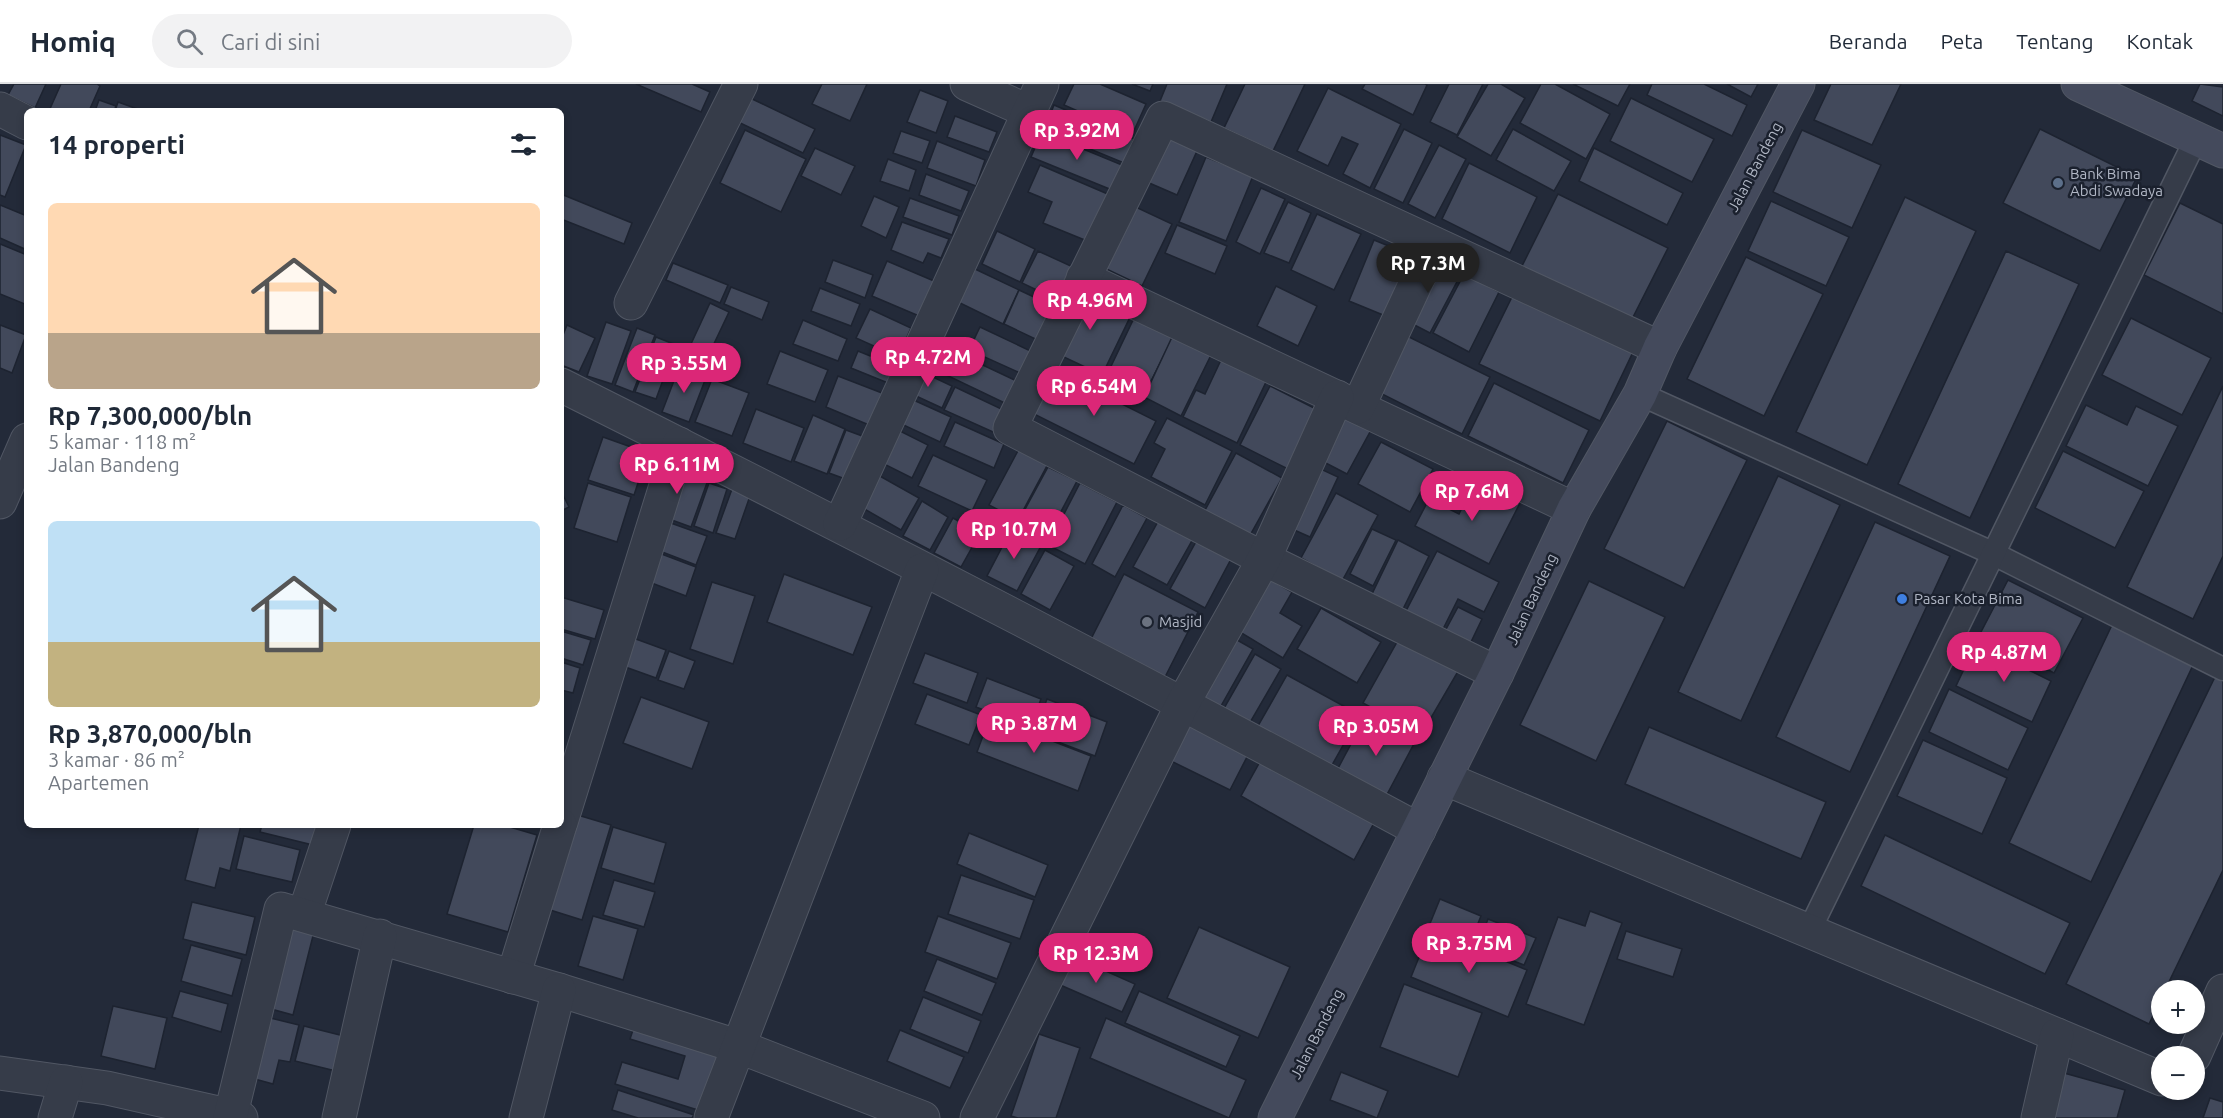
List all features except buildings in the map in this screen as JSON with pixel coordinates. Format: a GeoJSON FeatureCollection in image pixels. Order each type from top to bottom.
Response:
{"type":"FeatureCollection","features":[{"type":"Feature","properties":{"kind":"street"},"geometry":{"type":"LineString","coordinates":[[631,303],[741,84]]}},
{"type":"Feature","properties":{"kind":"street"},"geometry":{"type":"LineString","coordinates":[[840,524],[1036,98],[968,84]]}},
{"type":"Feature","properties":{"kind":"street","name":"Jalan Bandeng"},"geometry":{"type":"LineString","coordinates":[[1275,1118],[1497,673],[1574,509],[1640,394],[1660,348],[1798,84]]}},
{"type":"Feature","properties":{"kind":"street"},"geometry":{"type":"LineString","coordinates":[[2078,84],[2209,145]]}},
{"type":"Feature","properties":{"kind":"street"},"geometry":{"type":"LineString","coordinates":[[0,108],[24,121]]}},
{"type":"Feature","properties":{"kind":"street"},"geometry":{"type":"LineString","coordinates":[[1497,673],[1264,559],[1010,428],[1163,118],[1660,348]]}},
{"type":"Feature","properties":{"kind":"street"},"geometry":{"type":"LineString","coordinates":[[977,1118],[1183,703],[1264,559],[1434,244]]}},
{"type":"Feature","properties":{"kind":"street"},"geometry":{"type":"LineString","coordinates":[[1083,278],[1574,509]]}},
{"type":"Feature","properties":{"kind":"street"},"geometry":{"type":"LineString","coordinates":[[564,386],[840,524],[922,570],[1183,703],[1419,830]]}},
{"type":"Feature","properties":{"kind":"street"},"geometry":{"type":"LineString","coordinates":[[564,814],[679,444]]}},
{"type":"Feature","properties":{"kind":"street"},"geometry":{"type":"LineString","coordinates":[[0,502],[24,447]]}},
{"type":"Feature","properties":{"kind":"street"},"geometry":{"type":"LineString","coordinates":[[711,1118],[922,570]]}},
{"type":"Feature","properties":{"kind":"street"},"geometry":{"type":"LineString","coordinates":[[1444,778],[2151,1074]]}},
{"type":"Feature","properties":{"kind":"street"},"geometry":{"type":"LineString","coordinates":[[304,915],[333,828]]}},
{"type":"Feature","properties":{"kind":"street"},"geometry":{"type":"LineString","coordinates":[[513,977],[560,828]]}},
{"type":"Feature","properties":{"kind":"street"},"geometry":{"type":"LineString","coordinates":[[0,1073],[66,1082],[234,1117],[281,909],[380,936],[740,1047],[923,1118]]}},
{"type":"Feature","properties":{"kind":"street"},"geometry":{"type":"LineString","coordinates":[[339,1118],[380,936]]}},
{"type":"Feature","properties":{"kind":"street"},"geometry":{"type":"LineString","coordinates":[[526,1118],[559,990]]}},
{"type":"Feature","properties":{"kind":"street"},"geometry":{"type":"LineString","coordinates":[[2198,1046],[2223,990]]}},
{"type":"Feature","properties":{"kind":"street"},"geometry":{"type":"LineString","coordinates":[[2038,1118],[2057,1035]]}},
{"type":"Feature","properties":{"kind":"street"},"geometry":{"type":"LineString","coordinates":[[55,1118],[66,1082]]}},
{"type":"Feature","properties":{"kind":"lane"},"geometry":{"type":"LineString","coordinates":[[1809,931],[1992,553],[2209,145]]}},
{"type":"Feature","properties":{"kind":"lane"},"geometry":{"type":"LineString","coordinates":[[1640,394],[1992,553],[2223,669]]}},
{"type":"Feature","properties":{"kind":"place","name":"Bank Bima Abdi Swadaya"},"geometry":{"type":"Point","coordinates":[2058,183]}},
{"type":"Feature","properties":{"kind":"place","name":"Pasar Kota Bima"},"geometry":{"type":"Point","coordinates":[1902,599]}},
{"type":"Feature","properties":{"kind":"place","name":"Masjid"},"geometry":{"type":"Point","coordinates":[1147,622]}}]}
